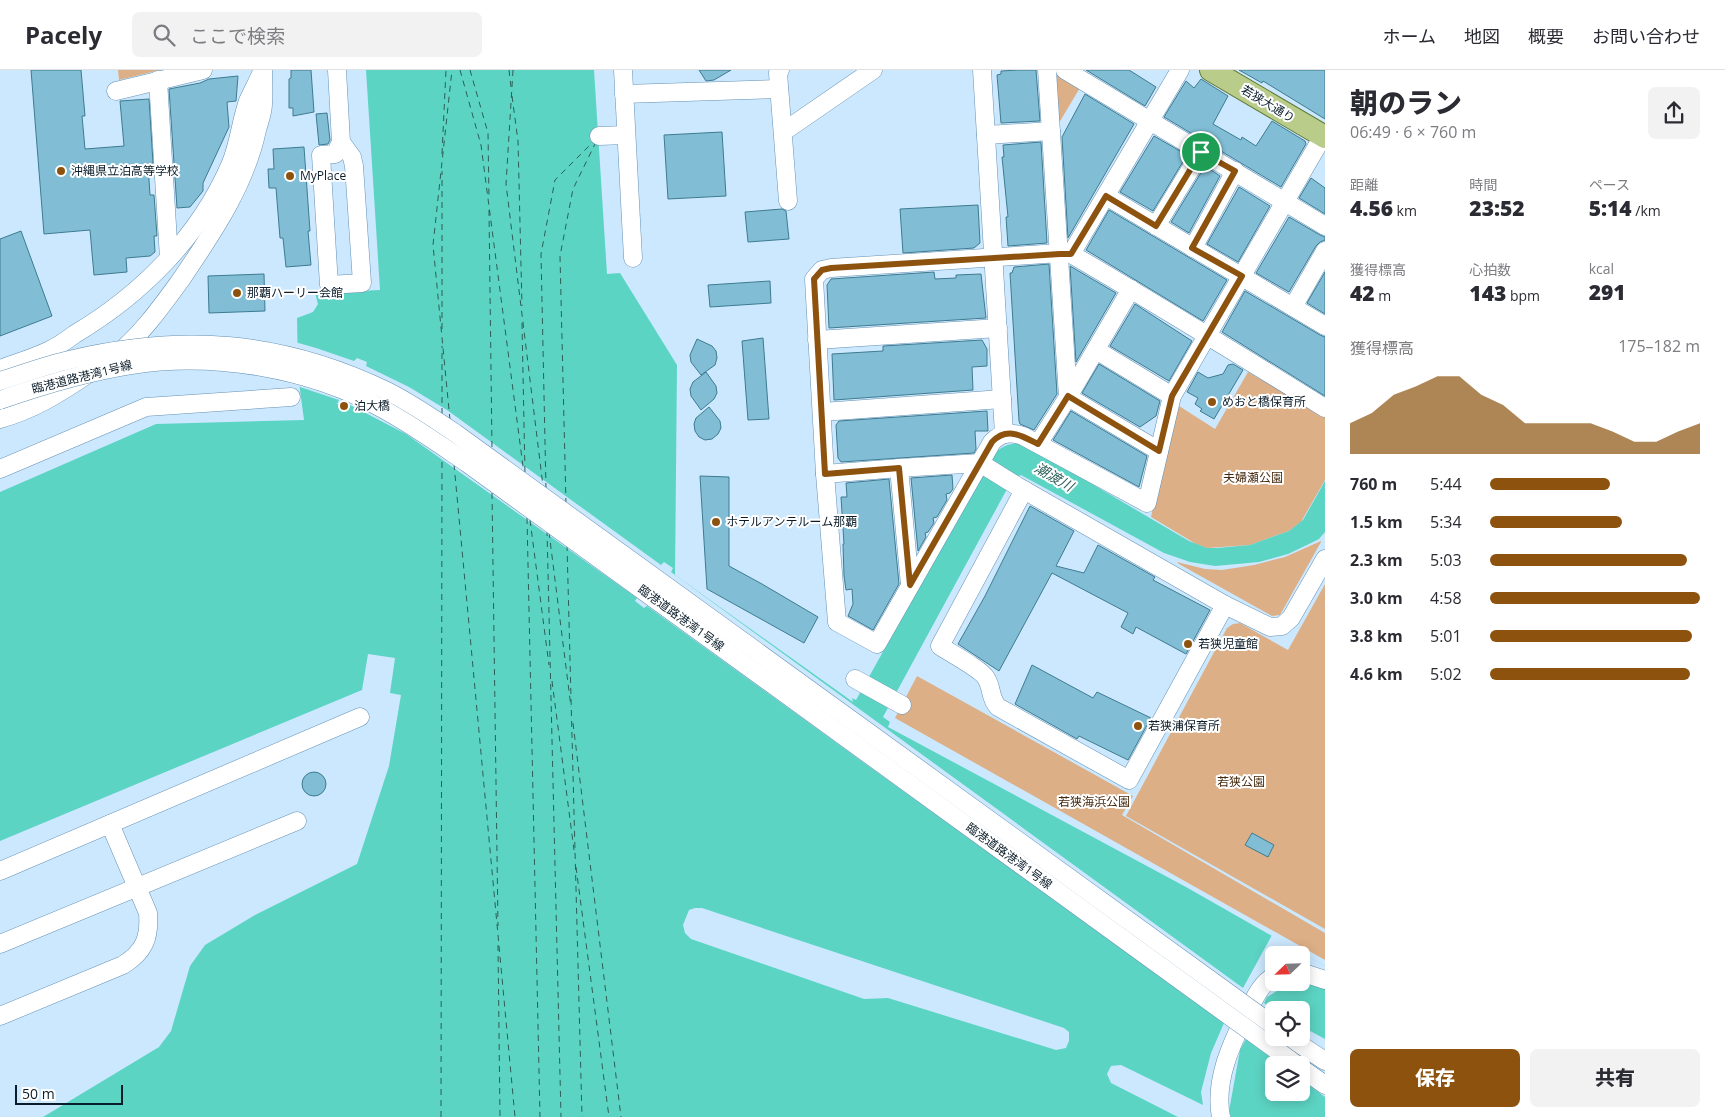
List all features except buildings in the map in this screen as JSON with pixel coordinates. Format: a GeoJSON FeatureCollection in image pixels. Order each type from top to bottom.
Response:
{"type":"FeatureCollection","features":[{"type":"Feature","properties":{"kind":"main road","name":"若狭大通り"},"geometry":{"type":"LineString","coordinates":[[1211,70],[1324,137]]}},
{"type":"Feature","properties":{"kind":"street"},"geometry":{"type":"LineString","coordinates":[[116,91],[203,70]]}},
{"type":"Feature","properties":{"kind":"street"},"geometry":{"type":"LineString","coordinates":[[0,369],[50,350],[95,322],[135,293],[169,258],[202,217],[220,185],[240,136],[248,101],[263,70]]}},
{"type":"Feature","properties":{"kind":"street"},"geometry":{"type":"LineString","coordinates":[[0,419],[45,402],[105,363],[121,351],[140,332],[168,297],[203,247],[226,209],[244,173],[255,141],[263,105],[263,70]]}},
{"type":"Feature","properties":{"kind":"street"},"geometry":{"type":"LineString","coordinates":[[337,70],[342,142],[352,157],[354,166],[362,283],[329,285],[321,155],[335,154],[342,142]]}},
{"type":"Feature","properties":{"kind":"street"},"geometry":{"type":"LineString","coordinates":[[623,70],[633,258]]}},
{"type":"Feature","properties":{"kind":"street"},"geometry":{"type":"LineString","coordinates":[[780,70],[778,73],[788,201]]}},
{"type":"Feature","properties":{"kind":"street"},"geometry":{"type":"LineString","coordinates":[[783,132],[873,70]]}},
{"type":"Feature","properties":{"kind":"street"},"geometry":{"type":"LineString","coordinates":[[982,70],[1004,434]]}},
{"type":"Feature","properties":{"kind":"street"},"geometry":{"type":"LineString","coordinates":[[1048,70],[1051,131],[1065,254],[1068,396]]}},
{"type":"Feature","properties":{"kind":"street"},"geometry":{"type":"LineString","coordinates":[[1064,70],[1325,226]]}},
{"type":"Feature","properties":{"kind":"street"},"geometry":{"type":"LineString","coordinates":[[1065,254],[1106,196],[1180,70]]}},
{"type":"Feature","properties":{"kind":"street"},"geometry":{"type":"LineString","coordinates":[[158,80],[169,258]]}},
{"type":"Feature","properties":{"kind":"street"},"geometry":{"type":"LineString","coordinates":[[624,94],[780,89]]}},
{"type":"Feature","properties":{"kind":"street"},"geometry":{"type":"LineString","coordinates":[[986,135],[1051,131]]}},
{"type":"Feature","properties":{"kind":"street"},"geometry":{"type":"LineString","coordinates":[[599,136],[626,135]]}},
{"type":"Feature","properties":{"kind":"street"},"geometry":{"type":"LineString","coordinates":[[1324,137],[1285,202],[1207,335],[1172,396],[1147,503],[1014,433],[998,436],[992,442],[984,466],[910,585],[877,644],[837,622],[825,474],[814,279],[822,270],[1065,254],[1131,289],[1207,335],[1325,408]]}},
{"type":"Feature","properties":{"kind":"street"},"geometry":{"type":"LineString","coordinates":[[1156,226],[1201,152]]}},
{"type":"Feature","properties":{"kind":"street"},"geometry":{"type":"LineString","coordinates":[[1192,248],[1235,171]]}},
{"type":"Feature","properties":{"kind":"street"},"geometry":{"type":"LineString","coordinates":[[1106,196],[1325,326]]}},
{"type":"Feature","properties":{"kind":"street"},"geometry":{"type":"LineString","coordinates":[[1293,307],[1325,251]]}},
{"type":"Feature","properties":{"kind":"street"},"geometry":{"type":"LineString","coordinates":[[1038,444],[1131,289]]}},
{"type":"Feature","properties":{"kind":"street"},"geometry":{"type":"LineString","coordinates":[[817,340],[998,328]]}},
{"type":"Feature","properties":{"kind":"street","name":"臨港道路港湾1号線"},"geometry":{"type":"LineString","coordinates":[[0,381],[68,360],[117,350],[160,344],[200,344],[252,348],[304,359],[334,368],[389,392],[455,433],[1265,1019]]}},
{"type":"Feature","properties":{"kind":"street"},"geometry":{"type":"LineString","coordinates":[[1096,350],[1172,396]]}},
{"type":"Feature","properties":{"kind":"street","name":"臨港道路港湾1号線"},"geometry":{"type":"LineString","coordinates":[[0,400],[97,371],[150,362],[196,361],[251,365],[292,374],[349,393],[380,407],[413,426],[475,469],[1285,1056]]}},
{"type":"Feature","properties":{"kind":"street"},"geometry":{"type":"LineString","coordinates":[[1068,396],[1159,451]]}},
{"type":"Feature","properties":{"kind":"street"},"geometry":{"type":"LineString","coordinates":[[0,469],[146,407],[291,397]]}},
{"type":"Feature","properties":{"kind":"street"},"geometry":{"type":"LineString","coordinates":[[822,412],[1002,399]]}},
{"type":"Feature","properties":{"kind":"street"},"geometry":{"type":"LineString","coordinates":[[825,474],[899,468],[984,466],[1225,605],[1270,627],[1282,626],[1291,618],[1325,559]]}},
{"type":"Feature","properties":{"kind":"street"},"geometry":{"type":"LineString","coordinates":[[899,468],[910,585]]}},
{"type":"Feature","properties":{"kind":"street"},"geometry":{"type":"LineString","coordinates":[[1018,487],[940,646],[985,675],[991,688],[991,700],[998,707],[1129,780],[1225,605]]}},
{"type":"Feature","properties":{"kind":"street"},"geometry":{"type":"LineString","coordinates":[[855,679],[902,705]]}},
{"type":"Feature","properties":{"kind":"street"},"geometry":{"type":"LineString","coordinates":[[0,870],[360,717]]}},
{"type":"Feature","properties":{"kind":"street"},"geometry":{"type":"LineString","coordinates":[[0,944],[297,821]]}},
{"type":"Feature","properties":{"kind":"street"},"geometry":{"type":"LineString","coordinates":[[0,1016],[123,965],[136,955],[146,939],[149,927],[148,914],[110,824]]}},
{"type":"Feature","properties":{"kind":"street"},"geometry":{"type":"LineString","coordinates":[[1310,975],[1325,980]]}},
{"type":"Feature","properties":{"kind":"street"},"geometry":{"type":"LineString","coordinates":[[1220,1117],[1219,1108],[1223,1070],[1233,1041],[1258,992],[1265,983]]}},
{"type":"Feature","properties":{"kind":"street"},"geometry":{"type":"LineString","coordinates":[[1302,1046],[1325,1061]]}},
{"type":"Feature","properties":{"kind":"street"},"geometry":{"type":"LineString","coordinates":[[1310,1074],[1325,1085]]}},
{"type":"Feature","properties":{"kind":"green space"},"geometry":{"type":"Polygon","coordinates":[[[118,70],[160,70],[119,80],[118,70]]]}},
{"type":"Feature","properties":{"kind":"green space"},"geometry":{"type":"Polygon","coordinates":[[[1052,71],[1081,86],[1056,128],[1052,71]]]}},
{"type":"Feature","properties":{"kind":"green space","name":"夫婦瀬公園"},"geometry":{"type":"Polygon","coordinates":[[[1248,372],[1325,416],[1325,480],[1301,522],[1289,531],[1250,545],[1207,548],[1196,544],[1151,517],[1176,404],[1215,429],[1248,372]]]}},
{"type":"Feature","properties":{"kind":"green space"},"geometry":{"type":"Polygon","coordinates":[[[1321,541],[1280,615],[1272,616],[1177,562],[1205,569],[1222,570],[1254,565],[1285,557],[1321,541]]]}},
{"type":"Feature","properties":{"kind":"green space","name":"若狭公園"},"geometry":{"type":"Polygon","coordinates":[[[1325,584],[1325,929],[1126,816],[1227,628],[1233,624],[1240,623],[1288,650],[1325,584]]]}},
{"type":"Feature","properties":{"kind":"green space","name":"若狭海浜公園"},"geometry":{"type":"Polygon","coordinates":[[[917,676],[1133,796],[1122,815],[1325,933],[1325,960],[1310,952],[1310,946],[1300,946],[895,718],[917,676]]]}},
{"type":"Feature","properties":{"kind":"water","name":"潮渡川"},"geometry":{"type":"Polygon","coordinates":[[[366,70],[594,70],[607,274],[620,273],[677,365],[675,575],[853,702],[852,698],[856,700],[993,455],[1004,447],[1015,443],[1024,444],[1189,541],[1207,548],[1250,545],[1289,531],[1303,520],[1325,481],[1325,532],[1319,539],[1288,554],[1259,562],[1215,566],[1190,562],[1164,553],[1021,475],[1013,478],[883,717],[890,722],[888,727],[1186,887],[1290,946],[1265,946],[1265,991],[1310,991],[1310,957],[1325,966],[1325,1117],[43,1117],[159,1047],[171,1031],[190,966],[205,945],[255,915],[357,864],[389,766],[401,695],[390,693],[395,658],[368,654],[362,690],[0,841],[0,492],[156,424],[304,420],[298,375],[297,318],[313,312],[318,304],[315,293],[380,290],[366,70]]]}},
{"type":"Feature","properties":{"kind":"pier","name":"泊大橋"},"geometry":{"type":"Polygon","coordinates":[[[295,342],[354,361],[357,358],[367,362],[366,366],[409,387],[447,410],[661,565],[664,562],[673,568],[671,572],[1243,988],[1265,948],[1265,991],[1277,991],[1267,997],[1264,1003],[1265,1046],[1310,1046],[1310,1031],[1325,1039],[1325,1097],[1310,1086],[1310,1056],[1269,1056],[1246,1039],[1240,1050],[1229,1111],[1231,1117],[1178,1117],[1111,1083],[1107,1074],[1111,1066],[1121,1065],[1203,1105],[1201,1092],[1211,1053],[1224,1023],[647,606],[644,608],[635,601],[637,598],[406,434],[350,405],[348,408],[337,404],[339,400],[297,386],[295,342]]]}},
{"type":"Feature","properties":{"kind":"pier"},"geometry":{"type":"Polygon","coordinates":[[[702,908],[1064,1028],[1069,1032],[1069,1041],[1066,1048],[1056,1050],[888,998],[864,999],[691,939],[685,933],[683,925],[689,910],[702,908]]]}},
{"type":"Feature","properties":{"kind":"pier","name":"泊大橋"},"geometry":{"type":"Polygon","coordinates":[[[1272,935],[1291,946],[1266,946],[1272,935]]]}},
{"type":"Feature","properties":{"kind":"pier","name":"泊大橋"},"geometry":{"type":"Polygon","coordinates":[[[1310,957],[1325,966],[1325,988],[1310,984],[1310,957]]]}},
{"type":"Feature","properties":{"kind":"ferry route"},"geometry":{"type":"LineString","coordinates":[[442,154],[446,70]]}},
{"type":"Feature","properties":{"kind":"ferry route"},"geometry":{"type":"LineString","coordinates":[[450,420],[433,245],[452,70]]}},
{"type":"Feature","properties":{"kind":"ferry route"},"geometry":{"type":"LineString","coordinates":[[460,70],[481,145],[524,474]]}},
{"type":"Feature","properties":{"kind":"ferry route"},"geometry":{"type":"LineString","coordinates":[[470,70],[488,133],[489,199]]}},
{"type":"Feature","properties":{"kind":"ferry route"},"geometry":{"type":"LineString","coordinates":[[509,70],[511,87]]}},
{"type":"Feature","properties":{"kind":"ferry route"},"geometry":{"type":"LineString","coordinates":[[513,70],[506,184],[543,486]]}},
{"type":"Feature","properties":{"kind":"ferry route"},"geometry":{"type":"LineString","coordinates":[[512,96],[518,141],[522,306]]}},
{"type":"Feature","properties":{"kind":"ferry route"},"geometry":{"type":"LineString","coordinates":[[546,489],[541,254],[555,180],[593,142]]}},
{"type":"Feature","properties":{"kind":"ferry route"},"geometry":{"type":"LineString","coordinates":[[566,504],[560,256],[573,189],[595,144]]}},
{"type":"Feature","properties":{"kind":"ferry route"},"geometry":{"type":"LineString","coordinates":[[442,171],[442,329]]}},
{"type":"Feature","properties":{"kind":"ferry route"},"geometry":{"type":"LineString","coordinates":[[489,210],[492,449]]}},
{"type":"Feature","properties":{"kind":"ferry route"},"geometry":{"type":"LineString","coordinates":[[522,323],[525,474]]}},
{"type":"Feature","properties":{"kind":"ferry route"},"geometry":{"type":"LineString","coordinates":[[442,346],[442,414]]}},
{"type":"Feature","properties":{"kind":"ferry route"},"geometry":{"type":"LineString","coordinates":[[441,1117],[442,456]]}},
{"type":"Feature","properties":{"kind":"ferry route"},"geometry":{"type":"LineString","coordinates":[[454,464],[515,1117]]}},
{"type":"Feature","properties":{"kind":"ferry route"},"geometry":{"type":"LineString","coordinates":[[492,493],[498,926]]}},
{"type":"Feature","properties":{"kind":"ferry route"},"geometry":{"type":"LineString","coordinates":[[527,518],[540,1117]]}},
{"type":"Feature","properties":{"kind":"ferry route"},"geometry":{"type":"LineString","coordinates":[[530,520],[549,665]]}},
{"type":"Feature","properties":{"kind":"ferry route"},"geometry":{"type":"LineString","coordinates":[[547,530],[561,1117]]}},
{"type":"Feature","properties":{"kind":"ferry route"},"geometry":{"type":"LineString","coordinates":[[549,532],[571,707]]}},
{"type":"Feature","properties":{"kind":"ferry route"},"geometry":{"type":"LineString","coordinates":[[567,545],[582,1117]]}},
{"type":"Feature","properties":{"kind":"ferry route"},"geometry":{"type":"LineString","coordinates":[[552,681],[574,850]]}},
{"type":"Feature","properties":{"kind":"ferry route"},"geometry":{"type":"LineString","coordinates":[[573,723],[621,1117]]}},
{"type":"Feature","properties":{"kind":"ferry route"},"geometry":{"type":"LineString","coordinates":[[576,867],[609,1117]]}},
{"type":"Feature","properties":{"kind":"ferry route"},"geometry":{"type":"LineString","coordinates":[[498,945],[500,1117]]}},
{"type":"Feature","properties":{"kind":"place","name":"沖縄県立泊高等学校"},"geometry":{"type":"Point","coordinates":[61,171]}},
{"type":"Feature","properties":{"kind":"place","name":"MyPlace"},"geometry":{"type":"Point","coordinates":[290,176]}},
{"type":"Feature","properties":{"kind":"place","name":"那覇ハーリー会館"},"geometry":{"type":"Point","coordinates":[237,293]}},
{"type":"Feature","properties":{"kind":"place","name":"めおと橋保育所"},"geometry":{"type":"Point","coordinates":[1212,402]}},
{"type":"Feature","properties":{"kind":"place","name":"泊大橋"},"geometry":{"type":"Point","coordinates":[344,406]}},
{"type":"Feature","properties":{"kind":"place","name":"ホテルアンテルーム那覇"},"geometry":{"type":"Point","coordinates":[716,522]}},
{"type":"Feature","properties":{"kind":"place","name":"若狭児童館"},"geometry":{"type":"Point","coordinates":[1188,644]}},
{"type":"Feature","properties":{"kind":"place","name":"若狭浦保育所"},"geometry":{"type":"Point","coordinates":[1138,726]}},
{"type":"Feature","properties":{"kind":"route"},"geometry":{"type":"LineString","coordinates":[[1201,152],[1235,171],[1192,248],[1242,276],[1172,396],[1159,451],[1068,396],[1038,444],[1014,433],[998,436],[992,442],[910,585],[899,468],[825,474],[814,279],[822,270],[831,268],[1071,254],[1106,196],[1156,226],[1201,152]]}}]}
